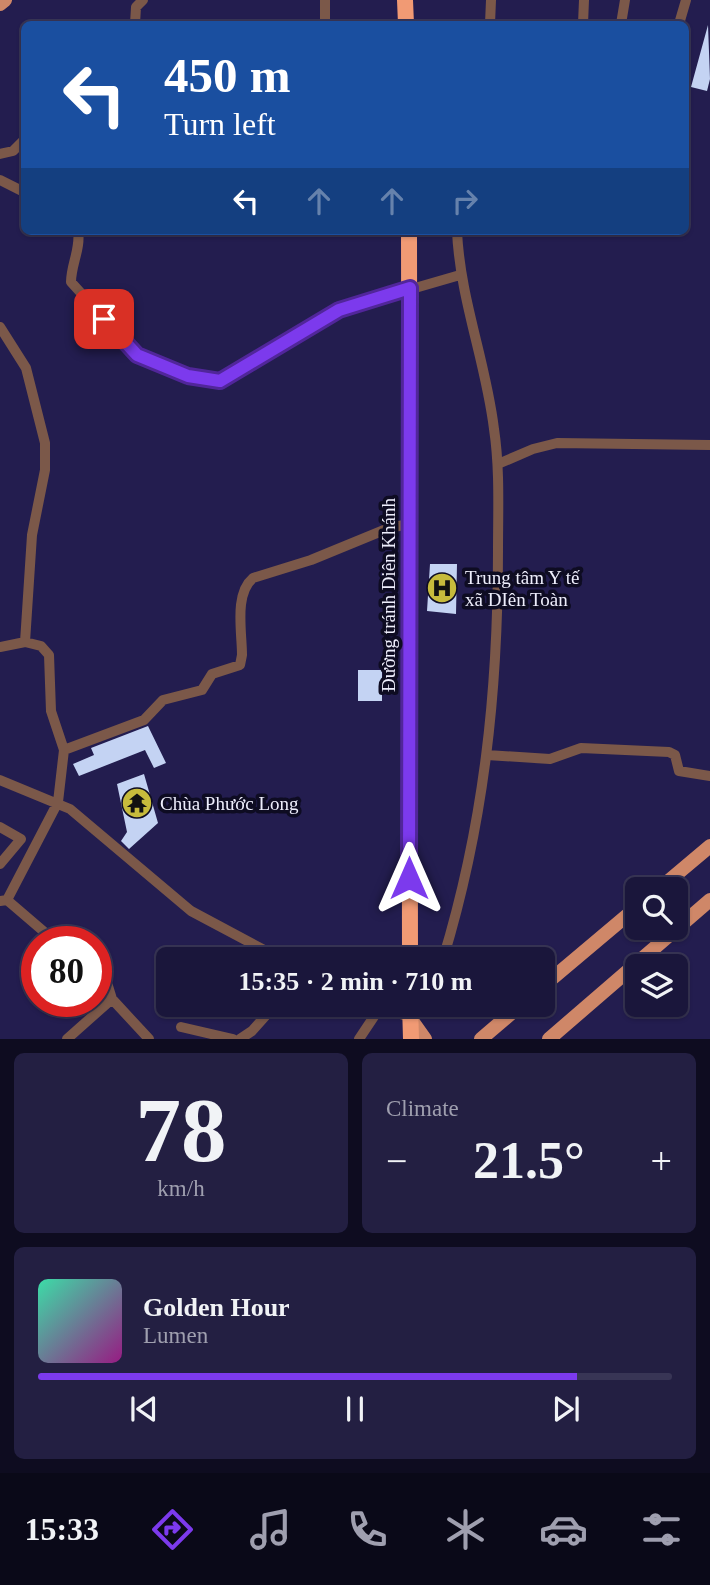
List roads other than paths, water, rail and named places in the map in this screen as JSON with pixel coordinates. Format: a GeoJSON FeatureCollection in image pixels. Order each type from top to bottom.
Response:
{"type":"FeatureCollection","features":[{"type":"Feature","properties":{"kind":"highway"},"geometry":{"type":"LineString","coordinates":[[405,0],[406,21]]}},
{"type":"Feature","properties":{"kind":"highway","name":"Đường tránh Diên Khánh"},"geometry":{"type":"LineString","coordinates":[[410,235],[410,947]]}},
{"type":"Feature","properties":{"kind":"highway"},"geometry":{"type":"LineString","coordinates":[[410,1017],[411,1039]]}},
{"type":"Feature","properties":{"kind":"main road"},"geometry":{"type":"LineString","coordinates":[[0,4],[5,0]]}},
{"type":"Feature","properties":{"kind":"main road"},"geometry":{"type":"LineString","coordinates":[[673,877],[710,846]]}},
{"type":"Feature","properties":{"kind":"main road"},"geometry":{"type":"LineString","coordinates":[[552,1039],[710,900]]}},
{"type":"Feature","properties":{"kind":"main road"},"geometry":{"type":"LineString","coordinates":[[555,976],[625,917]]}},
{"type":"Feature","properties":{"kind":"main road"},"geometry":{"type":"LineString","coordinates":[[413,1017],[425,1039]]}},
{"type":"Feature","properties":{"kind":"main road"},"geometry":{"type":"LineString","coordinates":[[481,1039],[507,1017]]}},
{"type":"Feature","properties":{"kind":"street"},"geometry":{"type":"LineString","coordinates":[[135,21],[136,6],[143,0]]}},
{"type":"Feature","properties":{"kind":"street"},"geometry":{"type":"LineString","coordinates":[[325,0],[325,21]]}},
{"type":"Feature","properties":{"kind":"street"},"geometry":{"type":"LineString","coordinates":[[490,21],[491,0]]}},
{"type":"Feature","properties":{"kind":"street"},"geometry":{"type":"LineString","coordinates":[[583,21],[584,0]]}},
{"type":"Feature","properties":{"kind":"street"},"geometry":{"type":"LineString","coordinates":[[622,21],[625,0]]}},
{"type":"Feature","properties":{"kind":"street"},"geometry":{"type":"LineString","coordinates":[[679,21],[682,1]]}},
{"type":"Feature","properties":{"kind":"street"},"geometry":{"type":"LineString","coordinates":[[0,154],[13,151],[21,143]]}},
{"type":"Feature","properties":{"kind":"street"},"geometry":{"type":"LineString","coordinates":[[0,180],[21,190]]}},
{"type":"Feature","properties":{"kind":"street"},"geometry":{"type":"LineString","coordinates":[[78,235],[71,282],[137,355],[188,376],[220,381],[339,310],[460,275]]}},
{"type":"Feature","properties":{"kind":"street"},"geometry":{"type":"LineString","coordinates":[[447,947],[466,883],[487,755],[498,595],[498,464],[489,394],[460,275],[457,235]]}},
{"type":"Feature","properties":{"kind":"street"},"geometry":{"type":"LineString","coordinates":[[1,330],[26,368],[45,443],[45,470],[31,542],[25,642]]}},
{"type":"Feature","properties":{"kind":"street"},"geometry":{"type":"LineString","coordinates":[[498,464],[533,449],[557,443],[710,445]]}},
{"type":"Feature","properties":{"kind":"street"},"geometry":{"type":"LineString","coordinates":[[64,750],[144,720],[163,700],[202,691],[212,674],[240,665],[242,596],[247,583],[253,578],[311,560],[389,528],[409,524]]}},
{"type":"Feature","properties":{"kind":"street"},"geometry":{"type":"LineString","coordinates":[[0,647],[25,642],[41,646],[49,655],[51,711],[64,750],[58,802],[3,900],[36,926]]}},
{"type":"Feature","properties":{"kind":"street"},"geometry":{"type":"LineString","coordinates":[[487,755],[550,759],[581,748],[669,752],[675,755],[679,771],[710,776]]}},
{"type":"Feature","properties":{"kind":"street"},"geometry":{"type":"LineString","coordinates":[[0,780],[58,802],[191,911],[258,947]]}},
{"type":"Feature","properties":{"kind":"street"},"geometry":{"type":"LineString","coordinates":[[0,827],[21,839],[0,864]]}},
{"type":"Feature","properties":{"kind":"street"},"geometry":{"type":"LineString","coordinates":[[112,999],[149,1039]]}},
{"type":"Feature","properties":{"kind":"street"},"geometry":{"type":"LineString","coordinates":[[67,1039],[92,1017]]}},
{"type":"Feature","properties":{"kind":"street"},"geometry":{"type":"LineString","coordinates":[[240,1039],[264,1017]]}},
{"type":"Feature","properties":{"kind":"street"},"geometry":{"type":"LineString","coordinates":[[359,1039],[372,1017]]}},
{"type":"Feature","properties":{"kind":"street"},"geometry":{"type":"LineString","coordinates":[[181,1027],[233,1039]]}},
{"type":"Feature","properties":{"kind":"place","name":"Trung tâm Y tế xã DIên Toàn"},"geometry":{"type":"Point","coordinates":[442,588]}},
{"type":"Feature","properties":{"kind":"place","name":"Chùa Phước Long"},"geometry":{"type":"Point","coordinates":[137,803]}}]}
